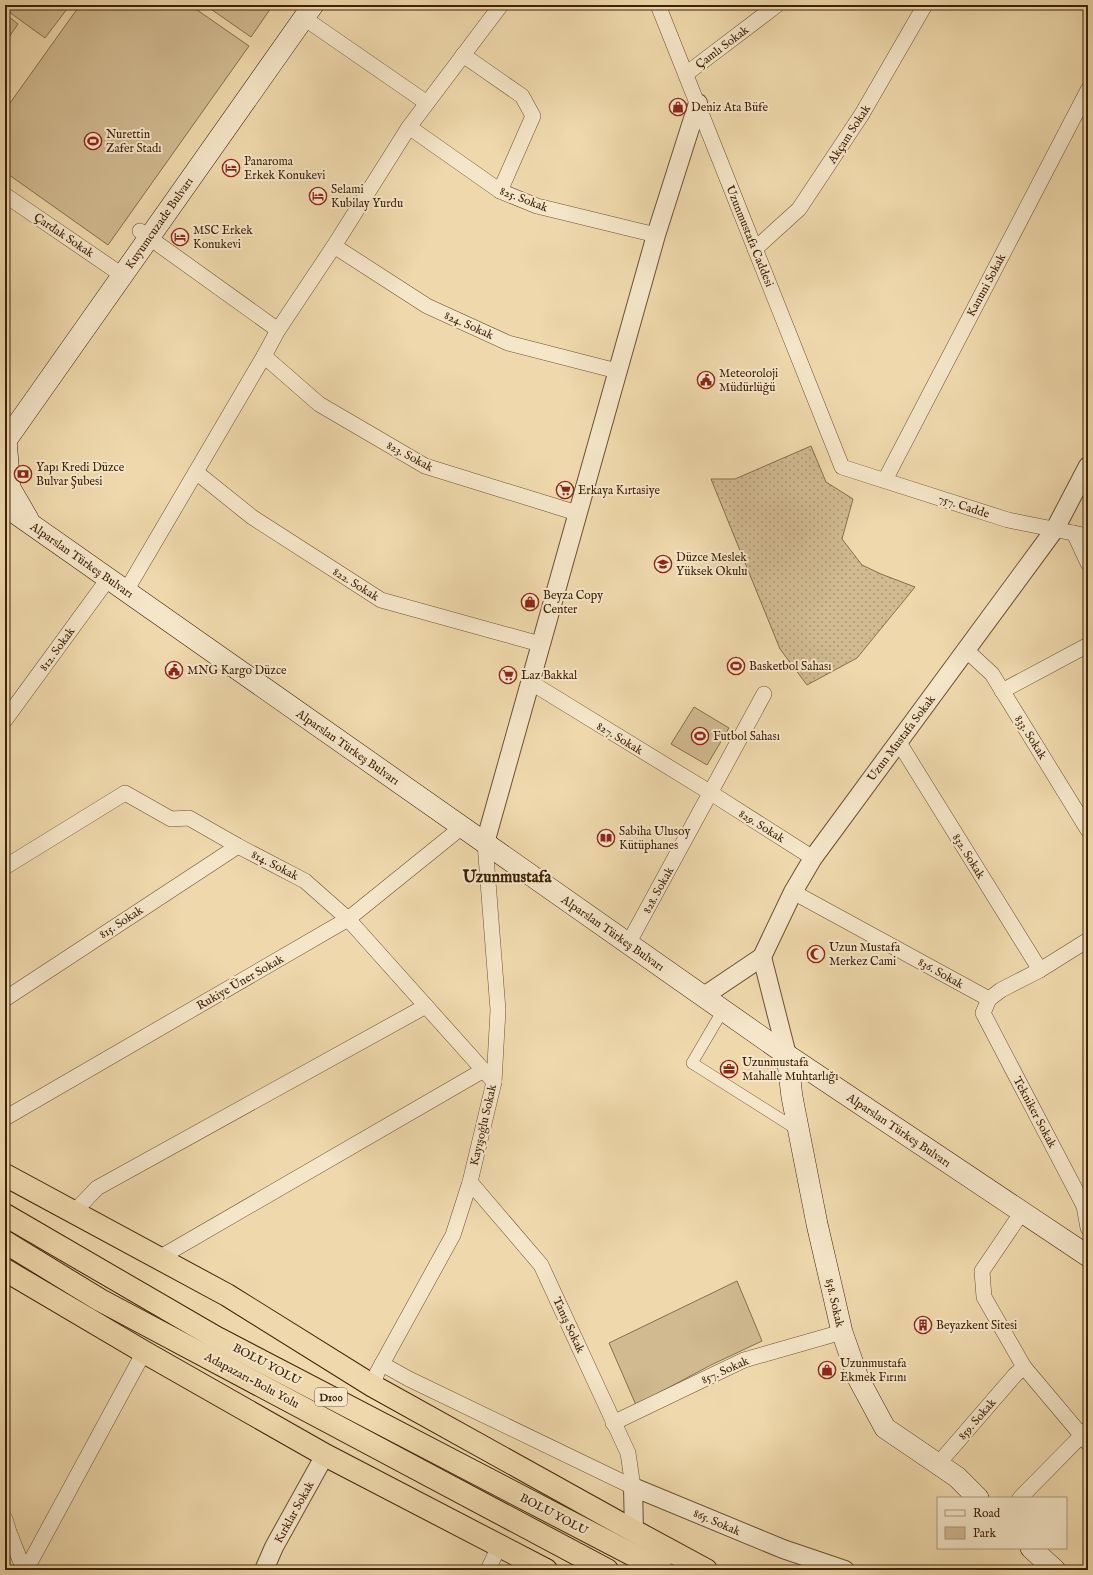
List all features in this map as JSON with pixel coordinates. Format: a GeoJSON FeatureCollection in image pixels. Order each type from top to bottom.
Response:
{"type":"FeatureCollection","features":[{"type":"Feature","properties":{"kind":"highway"},"geometry":{"type":"LineString","coordinates":[[5,1175],[227,1295],[373,1386],[706,1570]]}},
{"type":"Feature","properties":{"kind":"highway","name":"BOLU YOLU"},"geometry":{"type":"LineString","coordinates":[[5,1215],[215,1337],[662,1570]]}},
{"type":"Feature","properties":{"kind":"highway","name":"Adapazarı-Bolu Yolu"},"geometry":{"type":"LineString","coordinates":[[5,1242],[100,1300],[608,1570]]}},
{"type":"Feature","properties":{"kind":"highway"},"geometry":{"type":"LineString","coordinates":[[5,1270],[144,1352],[325,1455],[546,1570]]}},
{"type":"Feature","properties":{"kind":"main road","name":"Kuyumcuzade Bulvarı"},"geometry":{"type":"LineString","coordinates":[[5,435],[118,272],[305,9]]}},
{"type":"Feature","properties":{"kind":"main road"},"geometry":{"type":"LineString","coordinates":[[5,435],[10,488],[31,524],[5,525]]}},
{"type":"Feature","properties":{"kind":"main road","name":"Alparslan Türkeş Bulvarı"},"geometry":{"type":"LineString","coordinates":[[5,506],[787,1055],[1088,1256]]}},
{"type":"Feature","properties":{"kind":"main road","name":"858. Sokak"},"geometry":{"type":"LineString","coordinates":[[787,1055],[792,1097],[817,1224],[842,1332],[858,1378],[885,1428],[957,1477],[977,1497]]}},
{"type":"Feature","properties":{"kind":"main road"},"geometry":{"type":"LineString","coordinates":[[1032,1549],[1055,1570]]}},
{"type":"Feature","properties":{"kind":"street"},"geometry":{"type":"LineString","coordinates":[[126,591],[278,330],[334,246],[408,127],[501,5]]}},
{"type":"Feature","properties":{"kind":"street","name":"Uzunmustafa Caddesi"},"geometry":{"type":"LineString","coordinates":[[658,5],[842,466]]}},
{"type":"Feature","properties":{"kind":"street","name":"Çamlı Sokak"},"geometry":{"type":"LineString","coordinates":[[686,74],[777,5]]}},
{"type":"Feature","properties":{"kind":"street","name":"Akçam Sokak"},"geometry":{"type":"LineString","coordinates":[[755,249],[799,209],[862,114],[925,5]]}},
{"type":"Feature","properties":{"kind":"street"},"geometry":{"type":"LineString","coordinates":[[305,9],[427,103]]}},
{"type":"Feature","properties":{"kind":"street"},"geometry":{"type":"LineString","coordinates":[[463,56],[522,96],[533,116],[500,191]]}},
{"type":"Feature","properties":{"kind":"street","name":"Kanuni Sokak"},"geometry":{"type":"LineString","coordinates":[[885,480],[1088,90]]}},
{"type":"Feature","properties":{"kind":"street"},"geometry":{"type":"LineString","coordinates":[[485,843],[656,235],[698,103]]}},
{"type":"Feature","properties":{"kind":"street","name":"825. Sokak"},"geometry":{"type":"LineString","coordinates":[[408,127],[500,191],[537,206],[656,235]]}},
{"type":"Feature","properties":{"kind":"street","name":"Çardak Sokak"},"geometry":{"type":"LineString","coordinates":[[5,195],[118,272]]}},
{"type":"Feature","properties":{"kind":"street"},"geometry":{"type":"LineString","coordinates":[[145,234],[278,330]]}},
{"type":"Feature","properties":{"kind":"street","name":"824. Sokak"},"geometry":{"type":"LineString","coordinates":[[334,246],[427,306],[508,343],[618,371]]}},
{"type":"Feature","properties":{"kind":"street","name":"823. Sokak"},"geometry":{"type":"LineString","coordinates":[[264,356],[319,404],[425,466],[577,514]]}},
{"type":"Feature","properties":{"kind":"street","name":"757. Cadde"},"geometry":{"type":"LineString","coordinates":[[842,466],[1008,520],[1081,534]]}},
{"type":"Feature","properties":{"kind":"street","name":"Uzun Mustafa Sokak"},"geometry":{"type":"LineString","coordinates":[[762,957],[793,892],[813,858],[1055,528],[1088,466]]}},
{"type":"Feature","properties":{"kind":"street","name":"822. Sokak"},"geometry":{"type":"LineString","coordinates":[[196,472],[252,517],[381,600],[540,644]]}},
{"type":"Feature","properties":{"kind":"street"},"geometry":{"type":"LineString","coordinates":[[1081,534],[1088,563]]}},
{"type":"Feature","properties":{"kind":"street","name":"812. Sokak"},"geometry":{"type":"LineString","coordinates":[[5,720],[108,579]]}},
{"type":"Feature","properties":{"kind":"street"},"geometry":{"type":"LineString","coordinates":[[1002,691],[1088,646]]}},
{"type":"Feature","properties":{"kind":"street","name":"833. Sokak"},"geometry":{"type":"LineString","coordinates":[[966,650],[992,674],[1088,830]]}},
{"type":"Feature","properties":{"kind":"street","name":"827. Sokak"},"geometry":{"type":"LineString","coordinates":[[530,682],[711,793]]}},
{"type":"Feature","properties":{"kind":"street","name":"828. Sokak"},"geometry":{"type":"LineString","coordinates":[[628,944],[764,694]]}},
{"type":"Feature","properties":{"kind":"street","name":"832. Sokak"},"geometry":{"type":"LineString","coordinates":[[898,741],[1040,970]]}},
{"type":"Feature","properties":{"kind":"street","name":"814. Sokak"},"geometry":{"type":"LineString","coordinates":[[5,867],[124,793],[171,819],[189,818],[238,846],[306,881],[348,919],[482,1071],[494,1082]]}},
{"type":"Feature","properties":{"kind":"street","name":"829. Sokak"},"geometry":{"type":"LineString","coordinates":[[711,793],[813,858]]}},
{"type":"Feature","properties":{"kind":"street","name":"Rukiye Üner Sokak"},"geometry":{"type":"LineString","coordinates":[[5,1118],[348,919],[462,827]]}},
{"type":"Feature","properties":{"kind":"street","name":"Kayışoğlu Sokak"},"geometry":{"type":"LineString","coordinates":[[373,1386],[377,1373],[453,1235],[470,1182],[494,1082],[498,1010],[485,843]]}},
{"type":"Feature","properties":{"kind":"street","name":"815. Sokak"},"geometry":{"type":"LineString","coordinates":[[5,999],[238,846]]}},
{"type":"Feature","properties":{"kind":"street","name":"836. Sokak"},"geometry":{"type":"LineString","coordinates":[[793,892],[989,999]]}},
{"type":"Feature","properties":{"kind":"street"},"geometry":{"type":"LineString","coordinates":[[989,999],[1001,990],[1040,970],[1088,940]]}},
{"type":"Feature","properties":{"kind":"street"},"geometry":{"type":"LineString","coordinates":[[704,996],[762,957],[787,1055]]}},
{"type":"Feature","properties":{"kind":"street","name":"Tekniker Sokak"},"geometry":{"type":"LineString","coordinates":[[989,999],[983,1013],[1084,1206],[1088,1228]]}},
{"type":"Feature","properties":{"kind":"street"},"geometry":{"type":"LineString","coordinates":[[74,1212],[96,1188],[426,1006]]}},
{"type":"Feature","properties":{"kind":"street"},"geometry":{"type":"LineString","coordinates":[[723,1010],[692,1063],[798,1130]]}},
{"type":"Feature","properties":{"kind":"street"},"geometry":{"type":"LineString","coordinates":[[159,1258],[482,1071]]}},
{"type":"Feature","properties":{"kind":"street","name":"Tanış Sokak"},"geometry":{"type":"LineString","coordinates":[[470,1182],[541,1265],[587,1361],[613,1423],[628,1453],[633,1487]]}},
{"type":"Feature","properties":{"kind":"street"},"geometry":{"type":"LineString","coordinates":[[1021,1497],[1086,1436],[1020,1371],[984,1296],[982,1271],[1022,1212]]}},
{"type":"Feature","properties":{"kind":"street","name":"857. Sokak"},"geometry":{"type":"LineString","coordinates":[[613,1423],[744,1360],[842,1332]]}},
{"type":"Feature","properties":{"kind":"street"},"geometry":{"type":"LineString","coordinates":[[25,1570],[144,1352]]}},
{"type":"Feature","properties":{"kind":"street"},"geometry":{"type":"LineString","coordinates":[[382,1364],[633,1487],[634,1531]]}},
{"type":"Feature","properties":{"kind":"street","name":"859. Sokak"},"geometry":{"type":"LineString","coordinates":[[938,1464],[1020,1371]]}},
{"type":"Feature","properties":{"kind":"street","name":"Kırklar Sokak"},"geometry":{"type":"LineString","coordinates":[[264,1570],[274,1547],[325,1455]]}},
{"type":"Feature","properties":{"kind":"street","name":"865. Sokak"},"geometry":{"type":"LineString","coordinates":[[633,1487],[783,1550],[845,1570]]}},
{"type":"Feature","properties":{"kind":"street"},"geometry":{"type":"LineString","coordinates":[[6,1528],[25,1570]]}},
{"type":"Feature","properties":{"kind":"street"},"geometry":{"type":"LineString","coordinates":[[488,1570],[499,1546]]}},
{"type":"Feature","properties":{"kind":"green space"},"geometry":{"type":"Polygon","coordinates":[[[5,5],[70,5],[45,38],[5,9],[5,5]]]}},
{"type":"Feature","properties":{"kind":"green space","name":"Nurettin Zafer Stadı"},"geometry":{"type":"Polygon","coordinates":[[[80,5],[190,5],[249,46],[108,245],[5,172],[5,110],[80,5]]]}},
{"type":"Feature","properties":{"kind":"green space"},"geometry":{"type":"Polygon","coordinates":[[[205,5],[273,5],[251,37],[205,5]]]}},
{"type":"Feature","properties":{"kind":"green space"},"geometry":{"type":"Polygon","coordinates":[[[5,14],[18,24],[5,43],[5,14]]]}},
{"type":"Feature","properties":{"kind":"green space"},"geometry":{"type":"Polygon","coordinates":[[[811,446],[826,482],[853,499],[842,539],[862,565],[915,587],[857,658],[807,685],[780,649],[711,479],[735,479],[811,446]]]}},
{"type":"Feature","properties":{"kind":"green space","name":"Futbol Sahası"},"geometry":{"type":"Polygon","coordinates":[[[694,707],[729,728],[707,765],[671,744],[694,707]]]}},
{"type":"Feature","properties":{"kind":"green space"},"geometry":{"type":"Polygon","coordinates":[[[737,1281],[762,1341],[711,1365],[636,1405],[609,1343],[737,1281]]]}},
{"type":"Feature","properties":{"kind":"place","name":"Deniz Ata Büfe"},"geometry":{"type":"Point","coordinates":[678,107]}},
{"type":"Feature","properties":{"kind":"place","name":"Nurettin Zafer Stadı"},"geometry":{"type":"Point","coordinates":[93,141]}},
{"type":"Feature","properties":{"kind":"place","name":"Panaroma Erkek Konukevi"},"geometry":{"type":"Point","coordinates":[231,168]}},
{"type":"Feature","properties":{"kind":"place","name":"Selami Kubilay Yurdu"},"geometry":{"type":"Point","coordinates":[318,196]}},
{"type":"Feature","properties":{"kind":"place","name":"MSC Erkek Konukevi"},"geometry":{"type":"Point","coordinates":[180,237]}},
{"type":"Feature","properties":{"kind":"place","name":"Meteoroloji Müdürlüğü"},"geometry":{"type":"Point","coordinates":[706,380]}},
{"type":"Feature","properties":{"kind":"place","name":"Yapı Kredi Düzce Bulvar Şubesi"},"geometry":{"type":"Point","coordinates":[23,474]}},
{"type":"Feature","properties":{"kind":"place","name":"Erkaya Kırtasiye"},"geometry":{"type":"Point","coordinates":[565,490]}},
{"type":"Feature","properties":{"kind":"place","name":"Düzce Meslek Yüksek Okulu"},"geometry":{"type":"Point","coordinates":[663,564]}},
{"type":"Feature","properties":{"kind":"place","name":"Beyza Copy Center"},"geometry":{"type":"Point","coordinates":[530,602]}},
{"type":"Feature","properties":{"kind":"place","name":"Basketbol Sahası"},"geometry":{"type":"Point","coordinates":[736,666]}},
{"type":"Feature","properties":{"kind":"place","name":"MNG Kargo Düzce"},"geometry":{"type":"Point","coordinates":[174,670]}},
{"type":"Feature","properties":{"kind":"place","name":"Laz Bakkal"},"geometry":{"type":"Point","coordinates":[508,675]}},
{"type":"Feature","properties":{"kind":"place","name":"Futbol Sahası"},"geometry":{"type":"Point","coordinates":[700,736]}},
{"type":"Feature","properties":{"kind":"place","name":"Sabiha Ulusoy Kütüphanes"},"geometry":{"type":"Point","coordinates":[606,838]}},
{"type":"Feature","properties":{"kind":"place","name":"Uzun Mustafa Merkez Cami"},"geometry":{"type":"Point","coordinates":[816,954]}},
{"type":"Feature","properties":{"kind":"place","name":"Uzunmustafa Mahalle Muhtarlığı"},"geometry":{"type":"Point","coordinates":[729,1069]}},
{"type":"Feature","properties":{"kind":"place","name":"Beyazkent Sitesi"},"geometry":{"type":"Point","coordinates":[923,1325]}},
{"type":"Feature","properties":{"kind":"place","name":"Uzunmustafa Ekmek Fırını"},"geometry":{"type":"Point","coordinates":[827,1370]}},
{"type":"Feature","properties":{"kind":"district","name":"Uzunmustafa"},"geometry":{"type":"Point","coordinates":[507,876]}}]}
